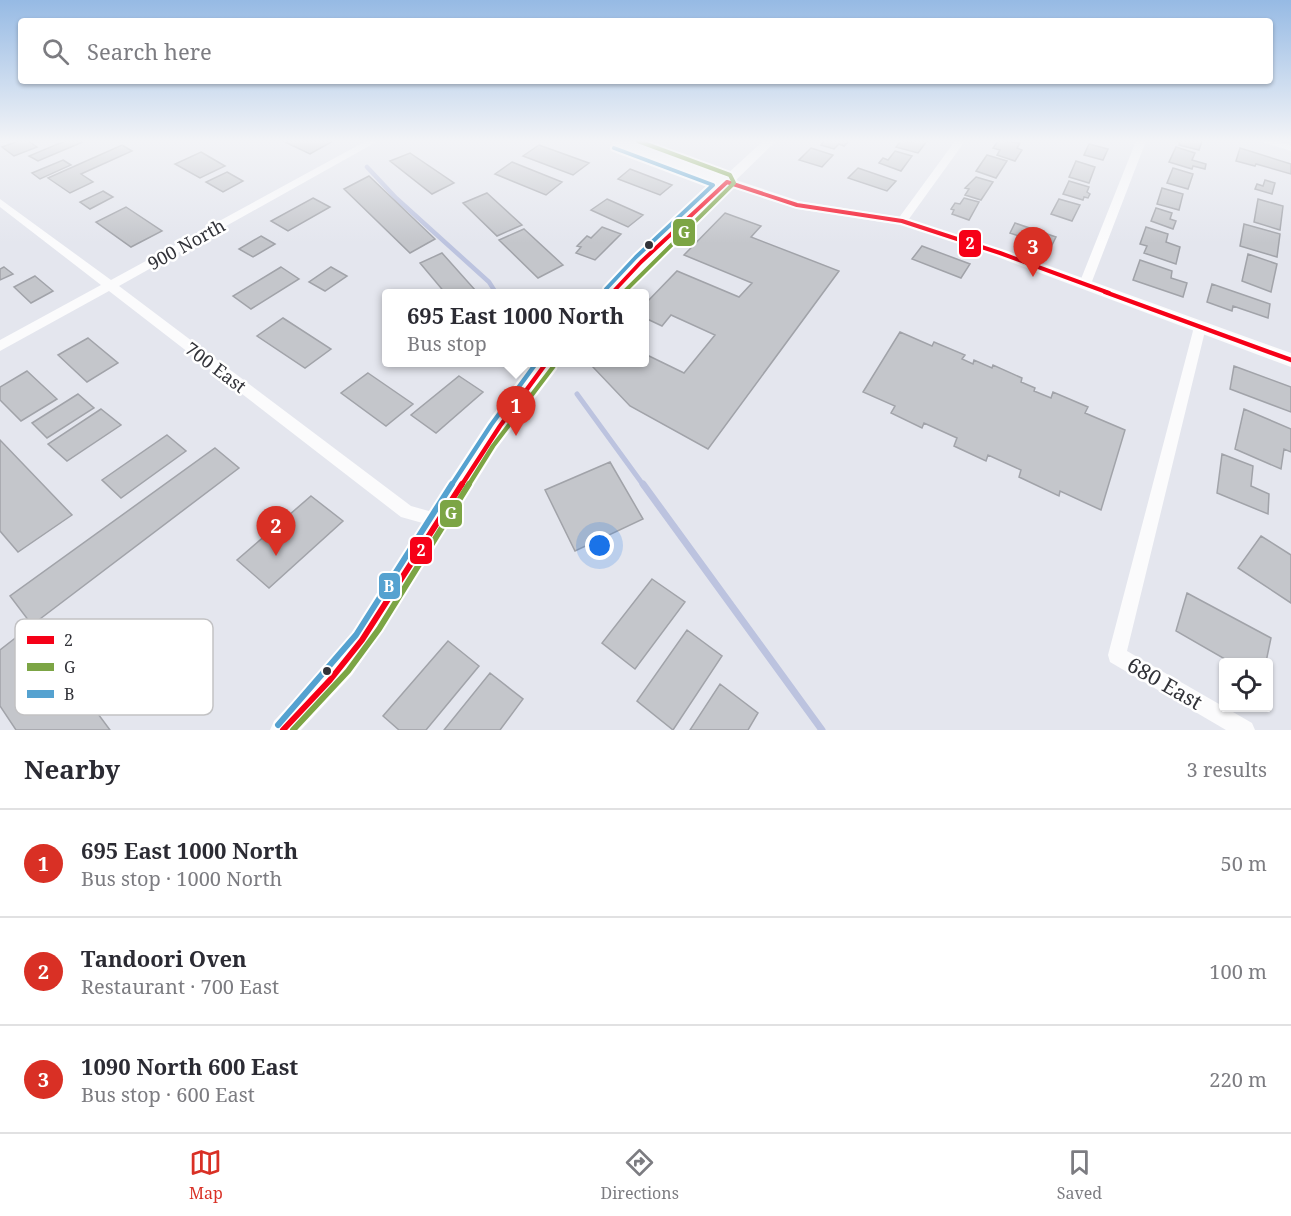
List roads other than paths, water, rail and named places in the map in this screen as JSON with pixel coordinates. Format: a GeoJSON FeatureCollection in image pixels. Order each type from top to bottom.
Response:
{"type":"FeatureCollection","features":[{"type":"Feature","properties":{"kind":"street","name":"900 North"},"geometry":{"type":"LineString","coordinates":[[0,346],[311,175]]}},
{"type":"Feature","properties":{"kind":"street"},"geometry":{"type":"LineString","coordinates":[[708,175],[797,206],[902,221],[1000,253],[1291,360]]}},
{"type":"Feature","properties":{"kind":"street"},"geometry":{"type":"LineString","coordinates":[[616,289],[641,262],[734,175]]}},
{"type":"Feature","properties":{"kind":"street"},"geometry":{"type":"LineString","coordinates":[[902,221],[935,175]]}},
{"type":"Feature","properties":{"kind":"street"},"geometry":{"type":"LineString","coordinates":[[1085,284],[1128,175]]}},
{"type":"Feature","properties":{"kind":"street","name":"700 East"},"geometry":{"type":"LineString","coordinates":[[0,202],[407,512],[437,520]]}},
{"type":"Feature","properties":{"kind":"street","name":"680 East"},"geometry":{"type":"LineString","coordinates":[[1200,327],[1117,655],[1245,730]]}},
{"type":"Feature","properties":{"kind":"street"},"geometry":{"type":"LineString","coordinates":[[283,730],[343,666],[382,612],[437,520],[488,442],[521,394],[544,367]]}},
{"type":"Feature","properties":{"kind":"waterway"},"geometry":{"type":"LineString","coordinates":[[375,175],[396,198],[489,282],[493,289]]}},
{"type":"Feature","properties":{"kind":"waterway"},"geometry":{"type":"LineString","coordinates":[[577,394],[644,486]]}},
{"type":"Feature","properties":{"kind":"waterway"},"geometry":{"type":"LineString","coordinates":[[643,484],[822,730]]}},
{"type":"Feature","properties":{"kind":"place","name":"1090 North 600 East"},"geometry":{"type":"Point","coordinates":[1033,277]}},
{"type":"Feature","properties":{"kind":"place","name":"695 East 1000 North"},"geometry":{"type":"Point","coordinates":[516,436]}},
{"type":"Feature","properties":{"kind":"place","name":"Tandoori Oven"},"geometry":{"type":"Point","coordinates":[276,556]}}]}
